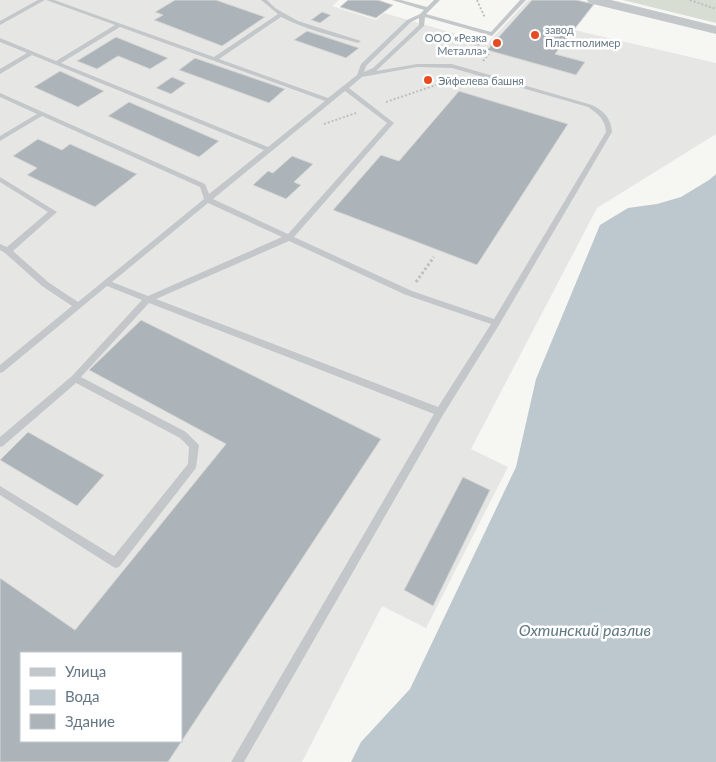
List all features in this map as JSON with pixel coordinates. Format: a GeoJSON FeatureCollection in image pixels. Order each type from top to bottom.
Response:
{"type":"FeatureCollection","features":[{"type":"Feature","properties":{"kind":"street"},"geometry":{"type":"LineString","coordinates":[[594,0],[716,30]]}},
{"type":"Feature","properties":{"kind":"lane"},"geometry":{"type":"LineString","coordinates":[[0,23],[42,0]]}},
{"type":"Feature","properties":{"kind":"lane"},"geometry":{"type":"LineString","coordinates":[[49,0],[329,100]]}},
{"type":"Feature","properties":{"kind":"lane"},"geometry":{"type":"LineString","coordinates":[[264,0],[280,15],[296,22],[358,41]]}},
{"type":"Feature","properties":{"kind":"lane"},"geometry":{"type":"LineString","coordinates":[[395,0],[428,9]]}},
{"type":"Feature","properties":{"kind":"lane"},"geometry":{"type":"LineString","coordinates":[[360,76],[362,65],[409,21],[422,15],[437,0]]}},
{"type":"Feature","properties":{"kind":"lane"},"geometry":{"type":"LineString","coordinates":[[422,15],[492,34],[523,0]]}},
{"type":"Feature","properties":{"kind":"lane"},"geometry":{"type":"LineString","coordinates":[[215,59],[280,15]]}},
{"type":"Feature","properties":{"kind":"lane"},"geometry":{"type":"LineString","coordinates":[[0,370],[329,100],[360,76],[375,69],[422,25],[422,15]]}},
{"type":"Feature","properties":{"kind":"lane"},"geometry":{"type":"LineString","coordinates":[[57,63],[120,25]]}},
{"type":"Feature","properties":{"kind":"lane"},"geometry":{"type":"LineString","coordinates":[[0,40],[270,150]]}},
{"type":"Feature","properties":{"kind":"lane"},"geometry":{"type":"LineString","coordinates":[[0,72],[32,53]]}},
{"type":"Feature","properties":{"kind":"lane"},"geometry":{"type":"LineString","coordinates":[[237,762],[440,412],[496,323],[609,132],[609,123],[603,113],[590,106],[452,66],[411,65],[360,76]]}},
{"type":"Feature","properties":{"kind":"lane"},"geometry":{"type":"LineString","coordinates":[[0,443],[75,378],[148,299],[288,238],[392,122],[345,88]]}},
{"type":"Feature","properties":{"kind":"lane"},"geometry":{"type":"LineString","coordinates":[[0,95],[203,186],[208,200],[288,238],[409,293],[496,323]]}},
{"type":"Feature","properties":{"kind":"lane"},"geometry":{"type":"LineString","coordinates":[[0,139],[41,114]]}},
{"type":"Feature","properties":{"kind":"lane"},"geometry":{"type":"LineString","coordinates":[[0,179],[53,212],[4,249],[45,284],[78,306]]}},
{"type":"Feature","properties":{"kind":"lane"},"geometry":{"type":"LineString","coordinates":[[107,283],[440,412]]}},
{"type":"Feature","properties":{"kind":"lane"},"geometry":{"type":"LineString","coordinates":[[0,490],[115,563],[193,465],[194,445],[183,435],[75,378]]}},
{"type":"Feature","properties":{"kind":"path"},"geometry":{"type":"LineString","coordinates":[[690,0],[716,9]]}},
{"type":"Feature","properties":{"kind":"path"},"geometry":{"type":"LineString","coordinates":[[317,127],[474,72],[489,54]]}},
{"type":"Feature","properties":{"kind":"path"},"geometry":{"type":"LineString","coordinates":[[409,293],[434,257]]}},
{"type":"Feature","properties":{"kind":"shaded area"},"geometry":{"type":"Polygon","coordinates":[[[0,0],[339,0],[332,6],[376,20],[384,13],[488,43],[528,0],[578,0],[595,4],[574,30],[716,63],[716,134],[597,208],[471,449],[508,467],[426,628],[382,606],[302,762],[0,762],[0,0]]]}},
{"type":"Feature","properties":{"kind":"shaded area"},"geometry":{"type":"Polygon","coordinates":[[[623,0],[716,0],[716,23],[623,0]]]}},
{"type":"Feature","properties":{"kind":"water","name":"Охтинский разлив"},"geometry":{"type":"Polygon","coordinates":[[[716,174],[716,762],[351,762],[361,742],[410,689],[516,467],[536,379],[600,225],[628,208],[657,204],[681,197],[716,174]]]}},
{"type":"Feature","properties":{"kind":"building"},"geometry":{"type":"Polygon","coordinates":[[[175,0],[216,0],[265,17],[222,46],[154,20],[163,15],[155,12],[175,0]]]}},
{"type":"Feature","properties":{"kind":"building"},"geometry":{"type":"Polygon","coordinates":[[[348,0],[378,0],[393,5],[376,18],[340,7],[348,0]]]}},
{"type":"Feature","properties":{"kind":"building","name":"завод Пластполимер"},"geometry":{"type":"Polygon","coordinates":[[[532,0],[576,0],[594,4],[555,54],[585,62],[576,75],[487,50],[532,0]]]}},
{"type":"Feature","properties":{"kind":"building"},"geometry":{"type":"Polygon","coordinates":[[[322,12],[331,15],[320,23],[311,20],[322,12]]]}},
{"type":"Feature","properties":{"kind":"building"},"geometry":{"type":"Polygon","coordinates":[[[307,31],[359,48],[346,58],[294,40],[307,31]]]}},
{"type":"Feature","properties":{"kind":"building"},"geometry":{"type":"Polygon","coordinates":[[[116,37],[168,58],[150,69],[118,56],[97,69],[77,61],[116,37]]]}},
{"type":"Feature","properties":{"kind":"building"},"geometry":{"type":"Polygon","coordinates":[[[470,38],[482,42],[479,46],[466,42],[470,38]]]}},
{"type":"Feature","properties":{"kind":"building"},"geometry":{"type":"Polygon","coordinates":[[[195,58],[285,89],[269,103],[179,70],[195,58]]]}},
{"type":"Feature","properties":{"kind":"building"},"geometry":{"type":"Polygon","coordinates":[[[60,71],[104,91],[78,107],[34,87],[60,71]]]}},
{"type":"Feature","properties":{"kind":"building"},"geometry":{"type":"Polygon","coordinates":[[[172,77],[186,83],[171,94],[156,88],[172,77]]]}},
{"type":"Feature","properties":{"kind":"building"},"geometry":{"type":"Polygon","coordinates":[[[459,91],[568,124],[477,265],[333,210],[381,155],[399,161],[459,91]]]}},
{"type":"Feature","properties":{"kind":"building"},"geometry":{"type":"Polygon","coordinates":[[[129,102],[219,141],[199,157],[108,116],[129,102]]]}},
{"type":"Feature","properties":{"kind":"building"},"geometry":{"type":"Polygon","coordinates":[[[38,139],[62,150],[70,144],[137,174],[95,207],[27,175],[37,168],[13,156],[38,139]]]}},
{"type":"Feature","properties":{"kind":"building"},"geometry":{"type":"Polygon","coordinates":[[[292,156],[313,164],[294,182],[301,185],[286,199],[253,185],[268,171],[273,173],[292,156]]]}},
{"type":"Feature","properties":{"kind":"building"},"geometry":{"type":"Polygon","coordinates":[[[141,320],[381,439],[182,741],[182,652],[20,652],[20,742],[181,742],[168,762],[0,762],[0,578],[75,630],[226,444],[89,370],[141,320]]]}},
{"type":"Feature","properties":{"kind":"building"},"geometry":{"type":"Polygon","coordinates":[[[28,432],[104,475],[77,506],[0,460],[28,432]]]}},
{"type":"Feature","properties":{"kind":"building"},"geometry":{"type":"Polygon","coordinates":[[[463,477],[490,490],[433,606],[404,590],[463,477]]]}},
{"type":"Feature","properties":{"kind":"place","name":"завод Пластполимер"},"geometry":{"type":"Point","coordinates":[535,35]}},
{"type":"Feature","properties":{"kind":"place","name":"ООО «Резка Металла»"},"geometry":{"type":"Point","coordinates":[497,43]}},
{"type":"Feature","properties":{"kind":"place","name":"Эйфелева башня"},"geometry":{"type":"Point","coordinates":[428,80]}}]}
